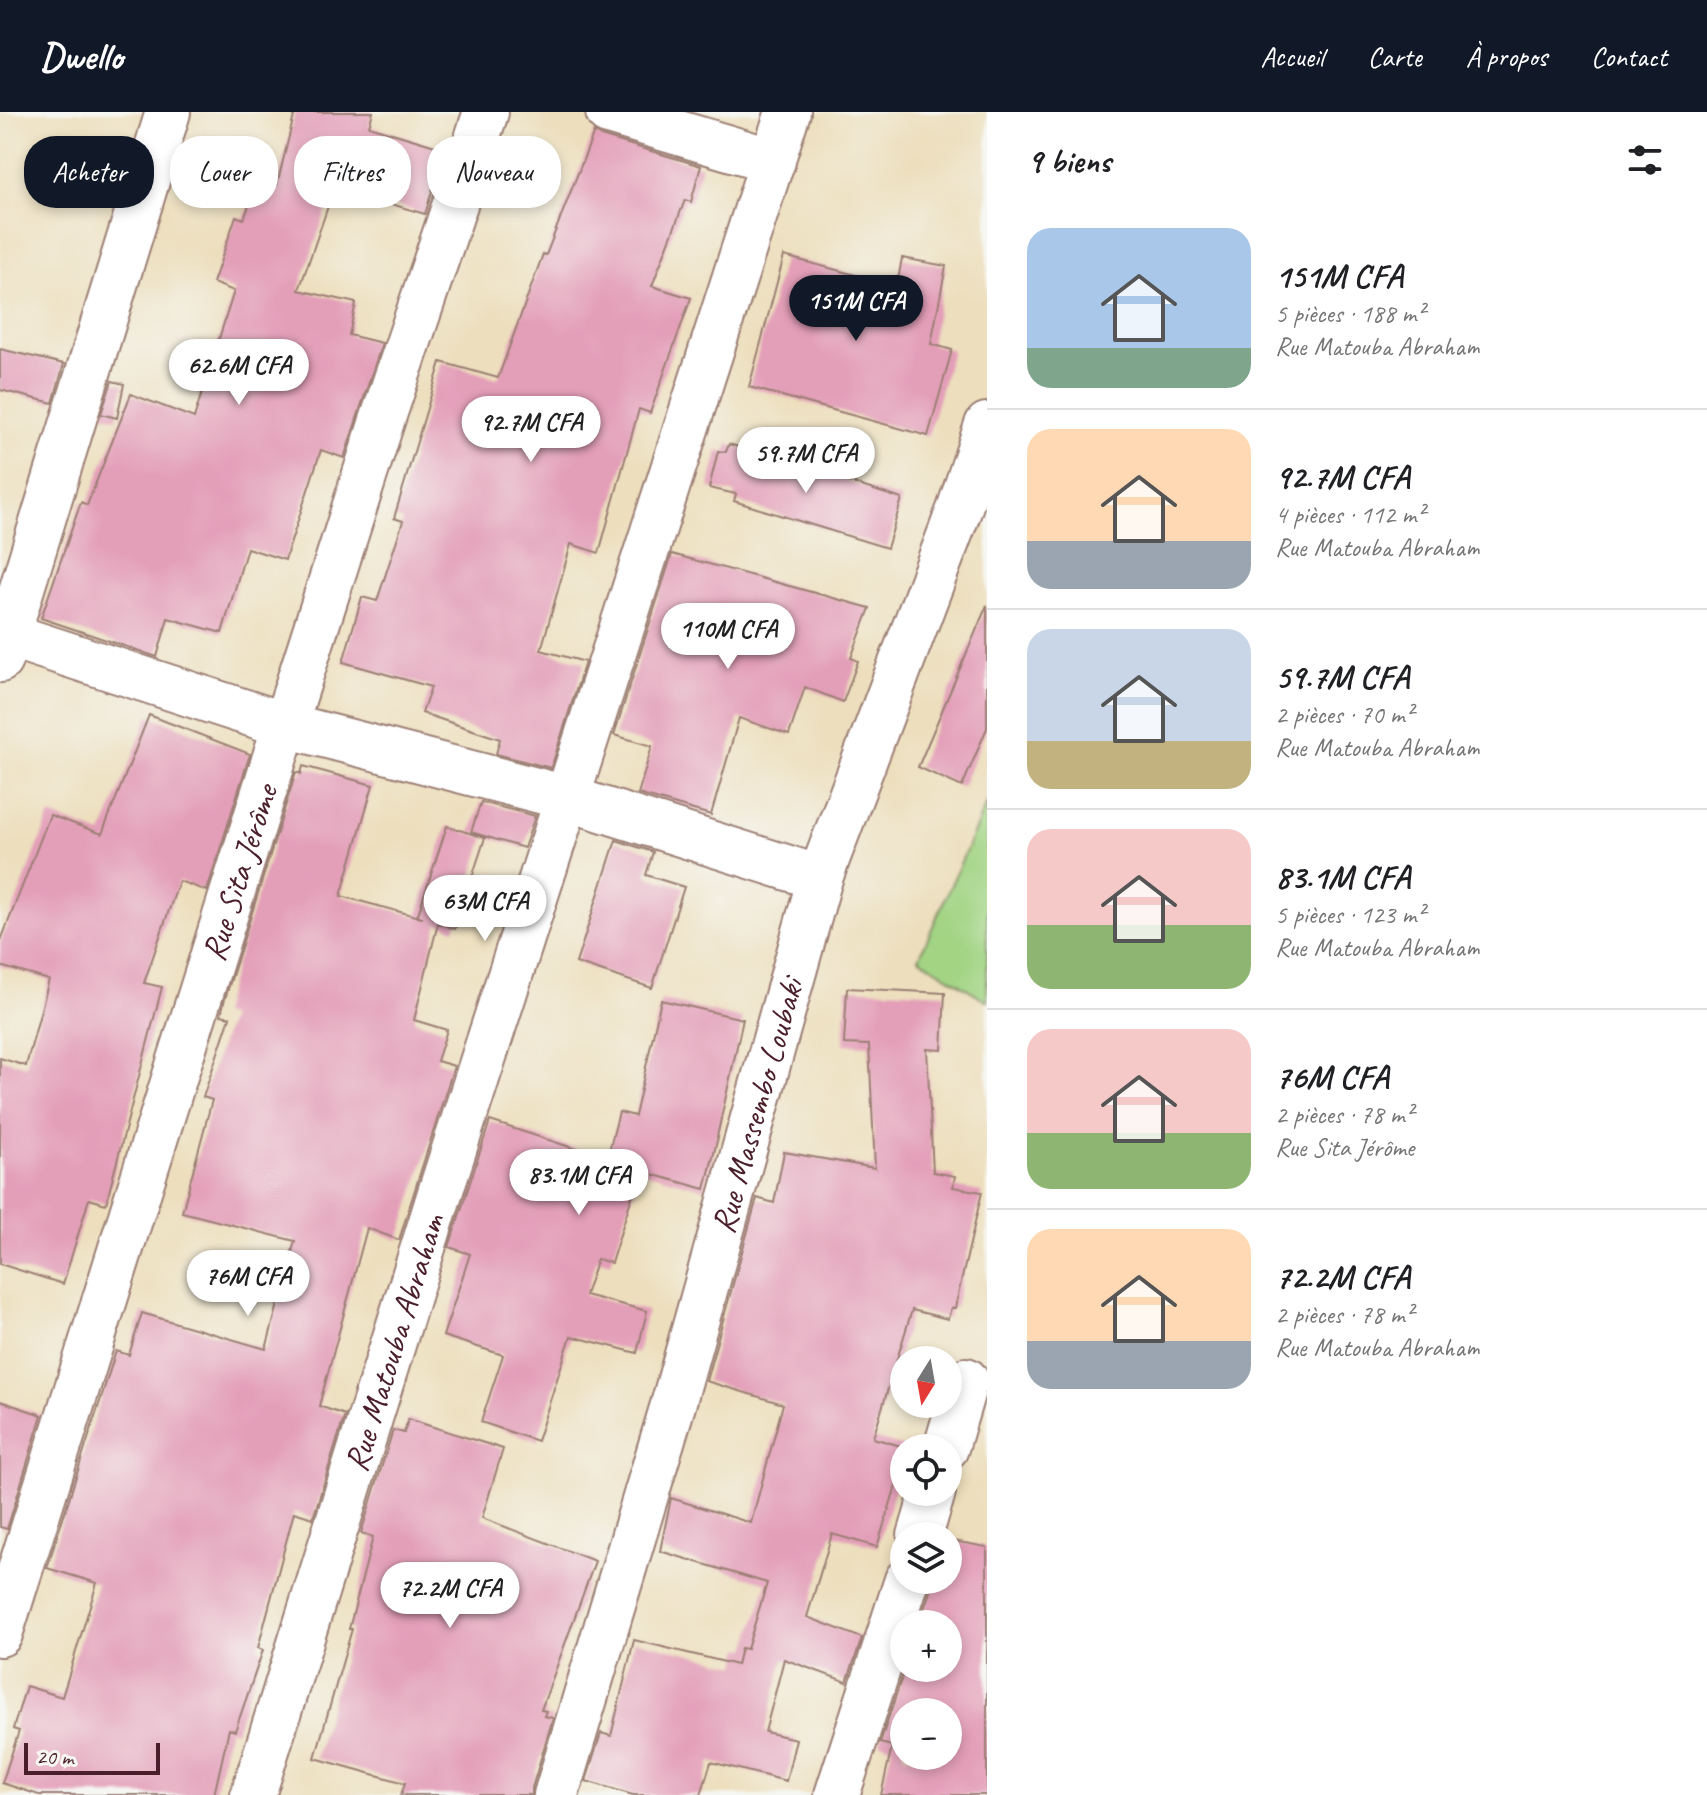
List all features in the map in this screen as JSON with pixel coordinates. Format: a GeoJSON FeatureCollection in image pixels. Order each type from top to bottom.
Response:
{"type":"FeatureCollection","features":[{"type":"Feature","properties":{"kind":"street"},"geometry":{"type":"LineString","coordinates":[[168,112],[4,648],[567,798],[820,878]]}},
{"type":"Feature","properties":{"kind":"street","name":"Rue Sita Jérôme"},"geometry":{"type":"LineString","coordinates":[[0,1634],[382,421],[486,112]]}},
{"type":"Feature","properties":{"kind":"street"},"geometry":{"type":"LineString","coordinates":[[608,112],[773,161]]}},
{"type":"Feature","properties":{"kind":"street","name":"Rue Matouba Abraham"},"geometry":{"type":"LineString","coordinates":[[253,1795],[440,1193],[788,112]]}},
{"type":"Feature","properties":{"kind":"street","name":"Rue Massembo Loubaki"},"geometry":{"type":"LineString","coordinates":[[556,1795],[673,1405],[820,878],[959,510],[987,425]]}},
{"type":"Feature","properties":{"kind":"street"},"geometry":{"type":"LineString","coordinates":[[950,1434],[966,1380]]}},
{"type":"Feature","properties":{"kind":"street"},"geometry":{"type":"LineString","coordinates":[[837,1795],[902,1594]]}},
{"type":"Feature","properties":{"kind":"green space"},"geometry":{"type":"Polygon","coordinates":[[[987,802],[987,1001],[919,958],[987,802]]]}},
{"type":"Feature","properties":{"kind":"building"},"geometry":{"type":"Polygon","coordinates":[[[295,112],[373,112],[369,126],[402,136],[294,136],[294,208],[327,208],[299,290],[356,303],[349,335],[382,343],[344,458],[321,450],[285,560],[247,548],[222,633],[168,618],[157,657],[41,618],[81,502],[87,505],[131,394],[194,418],[234,291],[213,283],[236,216],[244,219],[248,208],[278,208],[278,181],[295,112]]]}},
{"type":"Feature","properties":{"kind":"building"},"geometry":{"type":"Polygon","coordinates":[[[594,132],[701,166],[691,202],[685,200],[652,286],[691,298],[650,413],[639,409],[599,553],[571,544],[541,650],[585,662],[551,768],[496,754],[500,739],[422,713],[431,687],[343,662],[362,597],[377,601],[403,521],[394,518],[441,362],[498,378],[543,254],[546,255],[594,132]]]}},
{"type":"Feature","properties":{"kind":"building"},"geometry":{"type":"Polygon","coordinates":[[[411,139],[427,144],[425,214],[405,208],[411,208],[411,139]]]}},
{"type":"Feature","properties":{"kind":"building"},"geometry":{"type":"Polygon","coordinates":[[[784,256],[897,286],[902,258],[946,266],[931,344],[952,350],[928,436],[749,387],[784,256]]]}},
{"type":"Feature","properties":{"kind":"building"},"geometry":{"type":"Polygon","coordinates":[[[0,349],[64,364],[53,403],[0,390],[0,349]]]}},
{"type":"Feature","properties":{"kind":"building"},"geometry":{"type":"Polygon","coordinates":[[[112,381],[124,384],[117,418],[101,414],[112,381]]]}},
{"type":"Feature","properties":{"kind":"building"},"geometry":{"type":"Polygon","coordinates":[[[729,444],[902,499],[887,548],[734,501],[736,494],[709,488],[718,451],[726,452],[729,444]]]}},
{"type":"Feature","properties":{"kind":"building"},"geometry":{"type":"Polygon","coordinates":[[[672,554],[870,608],[851,658],[858,661],[843,702],[805,687],[789,735],[739,718],[711,815],[638,794],[652,746],[614,735],[672,554]]]}},
{"type":"Feature","properties":{"kind":"building"},"geometry":{"type":"Polygon","coordinates":[[[987,605],[987,728],[962,787],[918,767],[987,605]]]}},
{"type":"Feature","properties":{"kind":"building"},"geometry":{"type":"Polygon","coordinates":[[[149,715],[250,754],[207,891],[179,881],[144,983],[162,987],[106,1204],[89,1199],[63,1284],[0,1264],[0,1058],[26,1066],[49,980],[0,966],[0,943],[50,815],[102,834],[149,715]]]}},
{"type":"Feature","properties":{"kind":"building"},"geometry":{"type":"Polygon","coordinates":[[[303,766],[373,785],[341,896],[417,916],[447,826],[485,838],[455,929],[438,923],[414,1020],[447,1030],[437,1061],[454,1066],[399,1240],[367,1228],[319,1406],[345,1415],[313,1518],[294,1512],[258,1648],[263,1650],[235,1731],[229,1729],[214,1795],[39,1795],[2,1783],[19,1731],[13,1729],[26,1686],[62,1697],[97,1583],[47,1568],[116,1351],[129,1355],[142,1313],[266,1349],[295,1241],[182,1212],[212,1100],[203,1097],[230,1017],[221,1015],[224,1002],[296,772],[301,774],[303,766]]]}},
{"type":"Feature","properties":{"kind":"building"},"geometry":{"type":"Polygon","coordinates":[[[481,802],[535,816],[524,848],[471,832],[481,802]]]}},
{"type":"Feature","properties":{"kind":"building"},"geometry":{"type":"Polygon","coordinates":[[[616,840],[653,852],[646,875],[684,887],[652,988],[576,963],[616,840]]]}},
{"type":"Feature","properties":{"kind":"building"},"geometry":{"type":"Polygon","coordinates":[[[847,988],[945,993],[942,1050],[927,1049],[933,1172],[955,1176],[953,1187],[982,1192],[955,1308],[951,1308],[948,1319],[912,1310],[901,1346],[890,1346],[890,1382],[873,1438],[890,1443],[890,1505],[877,1547],[832,1534],[807,1617],[862,1638],[847,1682],[784,1659],[765,1732],[796,1739],[786,1781],[711,1762],[701,1795],[633,1795],[586,1781],[601,1733],[611,1736],[634,1640],[737,1665],[741,1648],[747,1649],[767,1583],[660,1551],[671,1498],[751,1523],[783,1404],[706,1381],[757,1198],[774,1203],[784,1152],[875,1168],[869,1045],[844,1044],[847,988]]]}},
{"type":"Feature","properties":{"kind":"building"},"geometry":{"type":"Polygon","coordinates":[[[661,1000],[743,1019],[705,1189],[640,1171],[611,1263],[597,1259],[585,1295],[647,1311],[637,1353],[571,1336],[537,1441],[481,1422],[503,1355],[443,1336],[470,1254],[449,1247],[490,1121],[607,1159],[619,1112],[635,1116],[661,1000]]]}},
{"type":"Feature","properties":{"kind":"building"},"geometry":{"type":"Polygon","coordinates":[[[0,1401],[42,1415],[7,1529],[0,1527],[0,1401]]]}},
{"type":"Feature","properties":{"kind":"building"},"geometry":{"type":"Polygon","coordinates":[[[408,1419],[503,1449],[482,1518],[595,1561],[541,1710],[546,1711],[544,1716],[553,1718],[532,1795],[401,1795],[405,1783],[315,1758],[352,1629],[349,1629],[373,1537],[361,1533],[393,1430],[404,1433],[408,1419]]]}},
{"type":"Feature","properties":{"kind":"building"},"geometry":{"type":"Polygon","coordinates":[[[962,1543],[987,1547],[987,1795],[881,1795],[890,1755],[890,1770],[962,1770],[962,1698],[895,1698],[900,1682],[962,1682],[962,1610],[924,1610],[929,1594],[962,1594],[962,1543]]]}},
{"type":"Feature","properties":{"kind":"building"},"geometry":{"type":"Polygon","coordinates":[[[890,1713],[890,1746],[880,1743],[890,1713]]]}}]}
